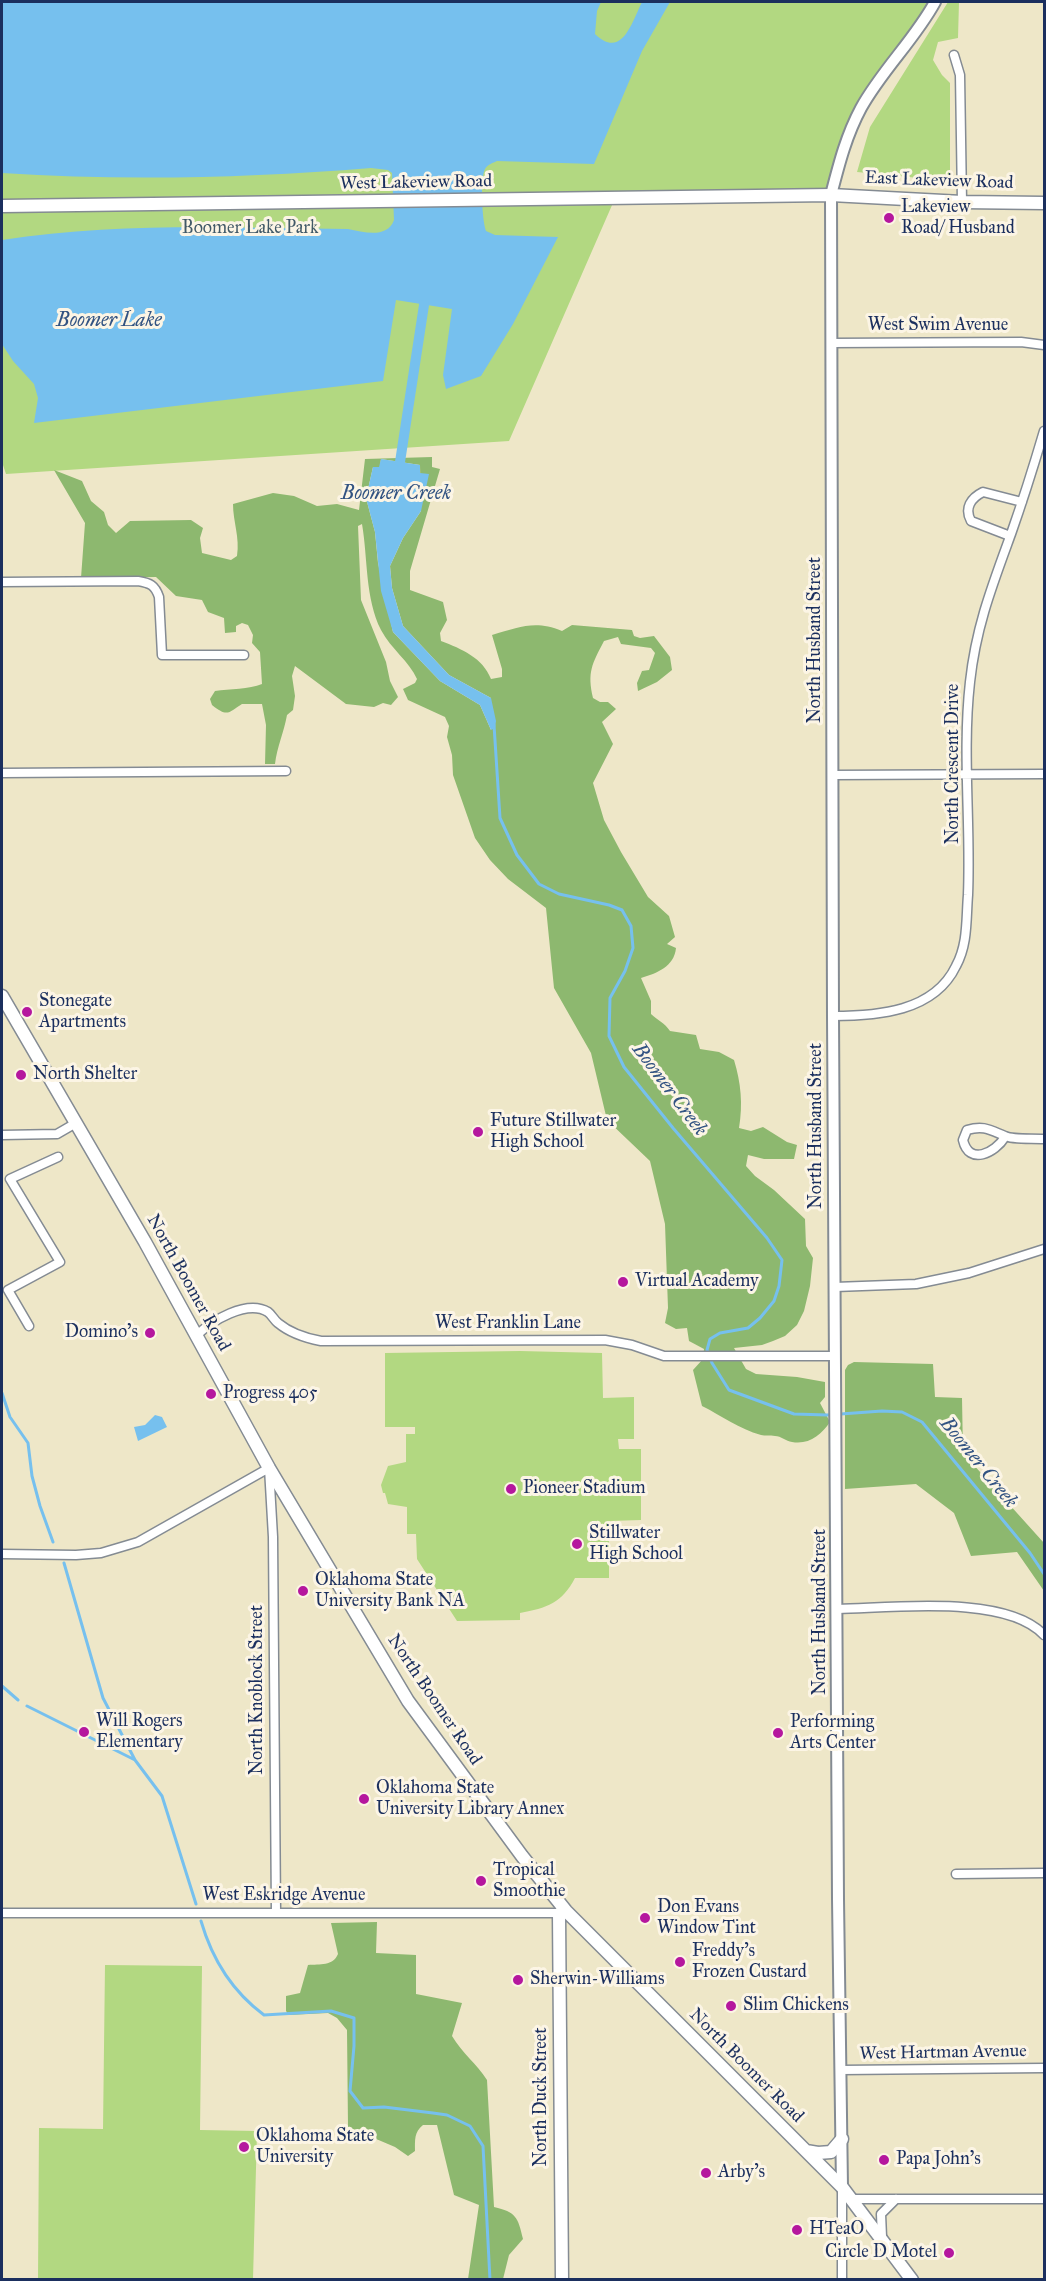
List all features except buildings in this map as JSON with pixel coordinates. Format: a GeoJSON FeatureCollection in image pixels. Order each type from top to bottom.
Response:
{"type":"FeatureCollection","features":[{"type":"Feature","properties":{"kind":"main road","name":"West Lakeview Road"},"geometry":{"type":"LineString","coordinates":[[2,206],[831,195]]}},
{"type":"Feature","properties":{"kind":"main road","name":"East Lakeview Road"},"geometry":{"type":"LineString","coordinates":[[831,195],[962,202],[1044,203]]}},
{"type":"Feature","properties":{"kind":"main road","name":"North Boomer Road"},"geometry":{"type":"LineString","coordinates":[[2,996],[76,1123],[268,1467],[408,1701],[563,1912],[842,2187],[882,2237],[912,2280]]}},
{"type":"Feature","properties":{"kind":"main road","name":"North Duck Street"},"geometry":{"type":"LineString","coordinates":[[562,2280],[563,1912]]}},
{"type":"Feature","properties":{"kind":"main road"},"geometry":{"type":"LineString","coordinates":[[806,2151],[831,2152],[842,2139]]}},
{"type":"Feature","properties":{"kind":"street","name":"North Husband Street"},"geometry":{"type":"LineString","coordinates":[[842,2280],[833,1017],[831,195],[848,136],[862,106],[935,2]]}},
{"type":"Feature","properties":{"kind":"street"},"geometry":{"type":"LineString","coordinates":[[954,55],[960,75],[962,202]]}},
{"type":"Feature","properties":{"kind":"street","name":"West Swim Avenue"},"geometry":{"type":"LineString","coordinates":[[831,343],[1021,342],[1044,345]]}},
{"type":"Feature","properties":{"kind":"street","name":"North Crescent Drive"},"geometry":{"type":"LineString","coordinates":[[833,1017],[876,1015],[913,1005],[945,983],[957,966],[968,928],[970,856],[967,774],[969,684],[974,649],[982,615],[1022,502],[1044,431]]}},
{"type":"Feature","properties":{"kind":"street"},"geometry":{"type":"LineString","coordinates":[[1010,536],[971,520],[968,515],[968,506],[983,492],[1022,502]]}},
{"type":"Feature","properties":{"kind":"street"},"geometry":{"type":"LineString","coordinates":[[2,582],[138,580],[149,582],[156,588],[159,597],[162,655],[244,655]]}},
{"type":"Feature","properties":{"kind":"street"},"geometry":{"type":"LineString","coordinates":[[2,773],[286,771]]}},
{"type":"Feature","properties":{"kind":"street"},"geometry":{"type":"LineString","coordinates":[[833,775],[1044,774]]}},
{"type":"Feature","properties":{"kind":"street"},"geometry":{"type":"LineString","coordinates":[[2,1135],[57,1134],[76,1123]]}},
{"type":"Feature","properties":{"kind":"street"},"geometry":{"type":"LineString","coordinates":[[1005,1137],[1000,1145],[986,1154],[979,1155],[969,1151],[963,1140],[967,1130],[974,1128],[990,1129],[1005,1137],[1044,1139]]}},
{"type":"Feature","properties":{"kind":"street"},"geometry":{"type":"LineString","coordinates":[[29,1326],[9,1290],[60,1262],[10,1179],[58,1157]]}},
{"type":"Feature","properties":{"kind":"street"},"geometry":{"type":"LineString","coordinates":[[835,1287],[916,1284],[969,1273],[1044,1249]]}},
{"type":"Feature","properties":{"kind":"street","name":"West Franklin Lane"},"geometry":{"type":"LineString","coordinates":[[196,1336],[208,1325],[239,1310],[255,1309],[268,1312],[277,1323],[300,1336],[321,1341],[605,1340],[632,1345],[664,1356],[835,1356]]}},
{"type":"Feature","properties":{"kind":"street"},"geometry":{"type":"LineString","coordinates":[[2,1554],[101,1553],[138,1542],[268,1467]]}},
{"type":"Feature","properties":{"kind":"street","name":"North Knoblock Street"},"geometry":{"type":"LineString","coordinates":[[268,1467],[273,1537],[276,1913]]}},
{"type":"Feature","properties":{"kind":"street"},"geometry":{"type":"LineString","coordinates":[[838,1609],[971,1606],[1011,1614],[1036,1626],[1044,1635]]}},
{"type":"Feature","properties":{"kind":"street"},"geometry":{"type":"LineString","coordinates":[[956,1874],[1044,1873]]}},
{"type":"Feature","properties":{"kind":"street","name":"West Eskridge Avenue"},"geometry":{"type":"LineString","coordinates":[[2,1913],[563,1912]]}},
{"type":"Feature","properties":{"kind":"street","name":"West Hartman Avenue"},"geometry":{"type":"LineString","coordinates":[[841,2070],[1044,2068]]}},
{"type":"Feature","properties":{"kind":"street"},"geometry":{"type":"LineString","coordinates":[[851,2199],[1044,2199]]}},
{"type":"Feature","properties":{"kind":"street"},"geometry":{"type":"LineString","coordinates":[[882,2237],[881,2214],[897,2199]]}},
{"type":"Feature","properties":{"kind":"green space","name":"Boomer Lake"},"geometry":{"type":"Polygon","coordinates":[[[2,2],[935,2],[862,106],[831,194],[616,196],[509,441],[6,474],[2,462],[2,2]]]}},
{"type":"Feature","properties":{"kind":"green space"},"geometry":{"type":"Polygon","coordinates":[[[948,2],[959,2],[958,38],[938,42],[933,60],[950,83],[950,181],[857,172],[870,127],[948,2]]]}},
{"type":"Feature","properties":{"kind":"green space"},"geometry":{"type":"Polygon","coordinates":[[[432,457],[432,467],[440,469],[410,571],[410,590],[443,602],[447,620],[440,633],[441,641],[464,651],[477,660],[483,665],[491,679],[502,677],[502,669],[492,635],[535,625],[562,631],[572,625],[632,630],[634,636],[640,638],[654,636],[670,657],[672,670],[657,682],[638,691],[637,683],[642,671],[649,670],[655,653],[651,648],[621,644],[618,637],[604,641],[592,668],[591,689],[593,698],[600,702],[608,702],[616,709],[602,722],[613,744],[593,783],[604,820],[621,852],[648,897],[669,916],[675,937],[667,944],[676,948],[675,955],[668,965],[641,978],[651,1001],[651,1014],[670,1031],[696,1035],[700,1049],[719,1052],[734,1060],[741,1094],[739,1128],[751,1131],[763,1127],[787,1142],[797,1145],[794,1159],[764,1159],[748,1155],[746,1166],[805,1219],[806,1246],[813,1258],[804,1311],[797,1325],[785,1336],[762,1345],[734,1348],[746,1369],[756,1374],[825,1382],[825,1397],[820,1403],[830,1422],[819,1435],[809,1440],[798,1443],[777,1436],[753,1432],[702,1406],[693,1370],[703,1359],[704,1349],[689,1341],[687,1328],[676,1329],[665,1323],[668,1308],[665,1224],[650,1161],[607,1120],[591,1053],[554,988],[546,908],[508,879],[490,860],[475,838],[453,775],[452,755],[447,737],[449,726],[445,717],[408,700],[403,689],[415,683],[417,679],[385,637],[376,618],[370,592],[362,524],[358,526],[361,600],[398,697],[391,705],[383,703],[374,707],[346,704],[295,666],[292,676],[295,696],[293,710],[287,715],[275,764],[265,764],[266,725],[262,704],[242,704],[225,713],[212,705],[210,699],[215,691],[262,684],[260,652],[252,643],[253,635],[248,625],[242,623],[236,626],[236,632],[225,633],[224,618],[208,612],[202,600],[176,596],[156,577],[81,578],[85,523],[54,470],[82,481],[91,501],[104,512],[108,525],[116,533],[130,521],[191,520],[203,528],[200,538],[202,553],[231,560],[237,556],[238,549],[233,504],[273,493],[294,496],[317,506],[337,504],[359,510],[365,459],[432,457]],[[381,459],[380,467],[373,467],[366,498],[375,532],[378,563],[393,632],[440,681],[480,705],[491,730],[491,698],[449,675],[403,626],[392,588],[390,566],[403,538],[421,511],[420,465],[381,459]]]}},
{"type":"Feature","properties":{"kind":"green space","name":"Pioneer Stadium"},"geometry":{"type":"Polygon","coordinates":[[[520,1351],[602,1353],[603,1398],[634,1397],[634,1439],[618,1439],[619,1449],[641,1449],[641,1520],[609,1521],[609,1578],[575,1578],[559,1599],[538,1609],[520,1613],[520,1620],[457,1621],[417,1559],[416,1534],[407,1534],[407,1507],[388,1504],[385,1493],[383,1493],[381,1485],[388,1466],[406,1462],[406,1434],[415,1434],[415,1427],[385,1427],[385,1353],[520,1351]]]}},
{"type":"Feature","properties":{"kind":"green space"},"geometry":{"type":"Polygon","coordinates":[[[854,1362],[933,1364],[935,1397],[962,1398],[963,1453],[1044,1543],[1044,1591],[1017,1552],[971,1556],[954,1513],[916,1484],[845,1489],[845,1370],[854,1362]]]}},
{"type":"Feature","properties":{"kind":"green space"},"geometry":{"type":"Polygon","coordinates":[[[377,1922],[376,1953],[416,1955],[416,1994],[462,2003],[452,2036],[487,2080],[494,2207],[507,2211],[515,2217],[523,2239],[509,2255],[503,2279],[468,2279],[479,2205],[454,2195],[437,2125],[423,2125],[418,2130],[415,2151],[408,2156],[395,2147],[348,2127],[347,2030],[337,2018],[328,2013],[289,2015],[286,2011],[286,1996],[300,1993],[308,1965],[333,1961],[336,1958],[338,1954],[331,1923],[377,1922]]]}},
{"type":"Feature","properties":{"kind":"green space"},"geometry":{"type":"Polygon","coordinates":[[[105,1965],[202,1966],[200,2130],[257,2131],[253,2279],[38,2279],[39,2128],[103,2129],[105,1965]]]}},
{"type":"Feature","properties":{"kind":"water","name":"Boomer Lake"},"geometry":{"type":"Polygon","coordinates":[[[2,2],[601,2],[597,11],[595,34],[604,41],[612,43],[619,41],[625,35],[642,2],[670,2],[642,51],[594,164],[497,161],[485,169],[482,199],[486,231],[495,235],[558,237],[513,324],[481,376],[446,389],[443,375],[452,309],[396,300],[383,381],[34,423],[38,398],[34,384],[13,361],[2,344],[2,240],[45,234],[175,227],[348,229],[381,232],[391,226],[394,220],[392,173],[388,170],[371,168],[186,177],[94,177],[2,173],[2,2]]]}},
{"type":"Feature","properties":{"kind":"water","name":"Boomer Creek"},"geometry":{"type":"Polygon","coordinates":[[[381,459],[420,465],[420,473],[429,474],[421,511],[403,538],[390,566],[392,588],[403,626],[449,675],[491,698],[496,721],[495,728],[491,730],[480,705],[440,681],[393,632],[381,591],[375,532],[366,498],[373,467],[379,467],[381,459]]]}},
{"type":"Feature","properties":{"kind":"water"},"geometry":{"type":"Polygon","coordinates":[[[155,1415],[162,1417],[167,1427],[138,1441],[134,1427],[145,1425],[155,1415]]]}},
{"type":"Feature","properties":{"kind":"waterway","name":"Boomer Creek"},"geometry":{"type":"LineString","coordinates":[[400,462],[424,305]]}},
{"type":"Feature","properties":{"kind":"waterway","name":"Boomer Creek"},"geometry":{"type":"LineString","coordinates":[[494,725],[500,818],[517,855],[539,884],[559,894],[622,910],[631,926],[633,948],[625,971],[610,998],[609,1036],[624,1067],[767,1238],[782,1260],[779,1286],[774,1301],[760,1318],[748,1328],[720,1333],[710,1339],[707,1350],[712,1363],[729,1390],[794,1414],[902,1412],[922,1422],[1030,1553],[1044,1574]]}},
{"type":"Feature","properties":{"kind":"waterway"},"geometry":{"type":"LineString","coordinates":[[2,1393],[10,1417],[28,1443],[32,1476],[53,1542]]}},
{"type":"Feature","properties":{"kind":"waterway"},"geometry":{"type":"LineString","coordinates":[[64,1563],[103,1698],[135,1760],[162,1796],[196,1904]]}},
{"type":"Feature","properties":{"kind":"waterway"},"geometry":{"type":"LineString","coordinates":[[2,1686],[18,1700]]}},
{"type":"Feature","properties":{"kind":"waterway"},"geometry":{"type":"LineString","coordinates":[[27,1706],[135,1760]]}},
{"type":"Feature","properties":{"kind":"waterway"},"geometry":{"type":"LineString","coordinates":[[201,1921],[211,1948],[225,1974],[243,1996],[264,2015],[331,2011],[354,2018],[350,2091],[363,2108],[384,2107],[447,2115],[470,2126],[483,2146],[490,2280]]}},
{"type":"Feature","properties":{"kind":"place","name":"Lakeview Road/ Husband"},"geometry":{"type":"Point","coordinates":[889,218]}},
{"type":"Feature","properties":{"kind":"place","name":"Stonegate Apartments"},"geometry":{"type":"Point","coordinates":[27,1012]}},
{"type":"Feature","properties":{"kind":"place","name":"North Shelter"},"geometry":{"type":"Point","coordinates":[21,1075]}},
{"type":"Feature","properties":{"kind":"place","name":"Future Stillwater High School"},"geometry":{"type":"Point","coordinates":[478,1132]}},
{"type":"Feature","properties":{"kind":"place","name":"Virtual Academy"},"geometry":{"type":"Point","coordinates":[623,1282]}},
{"type":"Feature","properties":{"kind":"place","name":"Domino's"},"geometry":{"type":"Point","coordinates":[150,1333]}},
{"type":"Feature","properties":{"kind":"place","name":"Progress 405"},"geometry":{"type":"Point","coordinates":[211,1394]}},
{"type":"Feature","properties":{"kind":"place","name":"Pioneer Stadium"},"geometry":{"type":"Point","coordinates":[511,1489]}},
{"type":"Feature","properties":{"kind":"place","name":"Stillwater High School"},"geometry":{"type":"Point","coordinates":[577,1544]}},
{"type":"Feature","properties":{"kind":"place","name":"Oklahoma State University Bank NA"},"geometry":{"type":"Point","coordinates":[303,1591]}},
{"type":"Feature","properties":{"kind":"place","name":"Will Rogers Elementary"},"geometry":{"type":"Point","coordinates":[84,1732]}},
{"type":"Feature","properties":{"kind":"place","name":"Performing Arts Center"},"geometry":{"type":"Point","coordinates":[778,1733]}},
{"type":"Feature","properties":{"kind":"place","name":"Oklahoma State University Library Annex"},"geometry":{"type":"Point","coordinates":[364,1799]}},
{"type":"Feature","properties":{"kind":"place","name":"Tropical Smoothie"},"geometry":{"type":"Point","coordinates":[481,1881]}},
{"type":"Feature","properties":{"kind":"place","name":"Don Evans Window Tint"},"geometry":{"type":"Point","coordinates":[645,1918]}},
{"type":"Feature","properties":{"kind":"place","name":"Freddy's Frozen Custard"},"geometry":{"type":"Point","coordinates":[680,1962]}},
{"type":"Feature","properties":{"kind":"place","name":"Sherwin-Williams"},"geometry":{"type":"Point","coordinates":[518,1980]}},
{"type":"Feature","properties":{"kind":"place","name":"Slim Chickens"},"geometry":{"type":"Point","coordinates":[731,2006]}},
{"type":"Feature","properties":{"kind":"place","name":"Oklahoma State University"},"geometry":{"type":"Point","coordinates":[244,2147]}},
{"type":"Feature","properties":{"kind":"place","name":"Papa John's"},"geometry":{"type":"Point","coordinates":[884,2160]}},
{"type":"Feature","properties":{"kind":"place","name":"Arby's"},"geometry":{"type":"Point","coordinates":[706,2173]}},
{"type":"Feature","properties":{"kind":"place","name":"HTeaO"},"geometry":{"type":"Point","coordinates":[797,2230]}},
{"type":"Feature","properties":{"kind":"place","name":"Circle D Motel"},"geometry":{"type":"Point","coordinates":[949,2253]}},
{"type":"Feature","properties":{"kind":"park label","name":"Boomer Lake Park"},"geometry":{"type":"Point","coordinates":[250,229]}}]}
